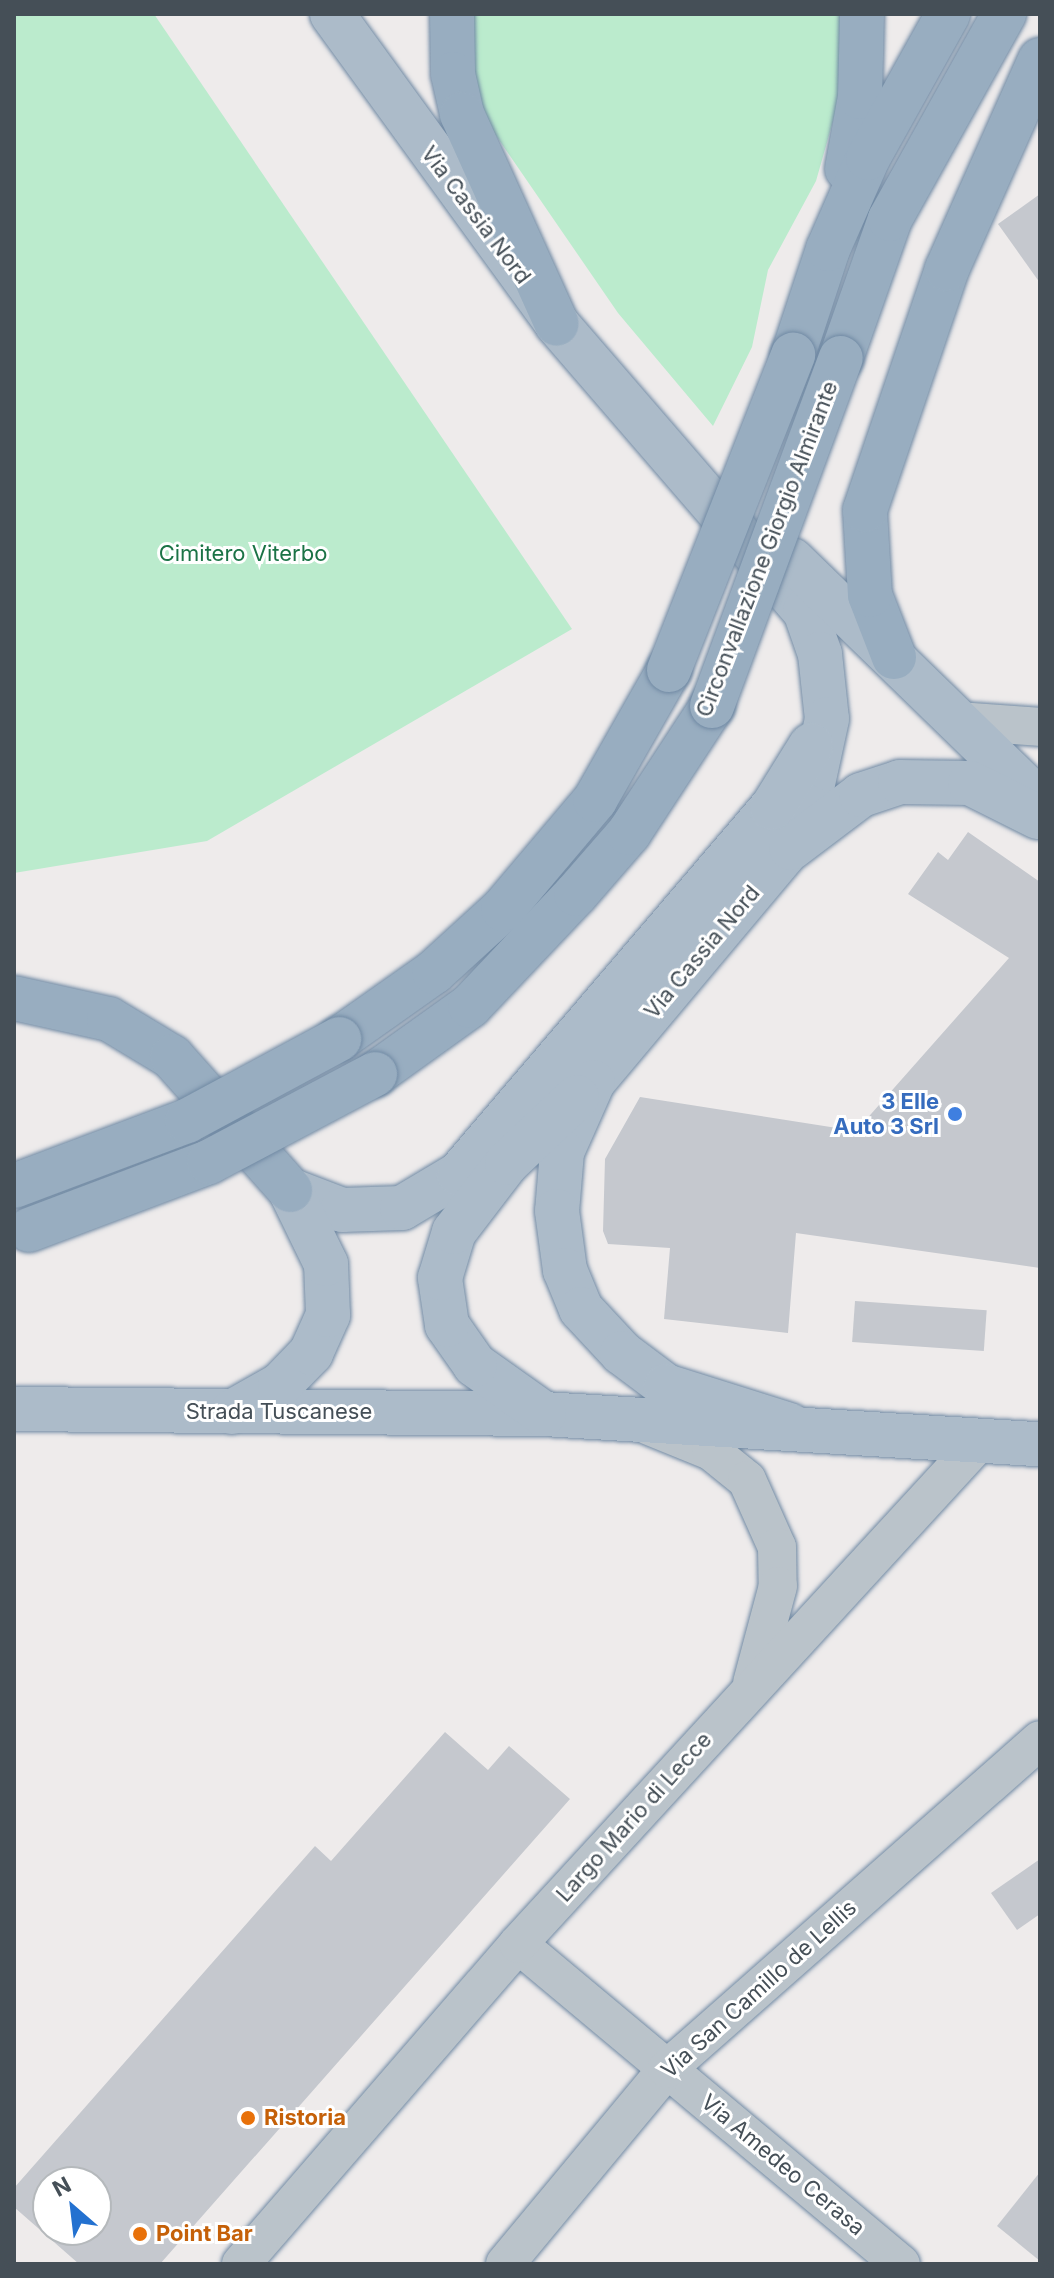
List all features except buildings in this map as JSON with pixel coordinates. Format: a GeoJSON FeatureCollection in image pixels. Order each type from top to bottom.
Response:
{"type":"FeatureCollection","features":[{"type":"Feature","properties":{"kind":"highway"},"geometry":{"type":"LineString","coordinates":[[452,14],[453,74],[462,114],[557,324]]}},
{"type":"Feature","properties":{"kind":"highway"},"geometry":{"type":"LineString","coordinates":[[828,249],[860,97],[862,14]]}},
{"type":"Feature","properties":{"kind":"highway","name":"Circonvallazione Giorgio Almirante"},"geometry":{"type":"LineString","coordinates":[[14,1186],[187,1121],[339,1039],[434,972],[503,909],[595,800],[669,670],[793,355],[828,249],[868,158],[948,14]]}},
{"type":"Feature","properties":{"kind":"highway","name":"Circonvallazione Giorgio Almirante"},"geometry":{"type":"LineString","coordinates":[[22,1233],[209,1162],[375,1074],[470,1006],[629,833],[712,706],[890,219],[1004,14]]}},
{"type":"Feature","properties":{"kind":"highway"},"geometry":{"type":"LineString","coordinates":[[894,657],[870,595],[865,510],[947,269],[1040,60]]}},
{"type":"Feature","properties":{"kind":"highway"},"geometry":{"type":"LineString","coordinates":[[14,998],[109,1019],[172,1057],[290,1190]]}},
{"type":"Feature","properties":{"kind":"main road","name":"Via Cassia Nord"},"geometry":{"type":"LineString","coordinates":[[332,14],[557,324],[805,611],[820,654],[827,719],[808,807],[785,853],[593,1082],[562,1152],[557,1211],[565,1270],[581,1309],[622,1353],[666,1386],[790,1425]]}},
{"type":"Feature","properties":{"kind":"main road","name":"Via Cassia Nord"},"geometry":{"type":"LineString","coordinates":[[629,408],[894,657],[1040,801]]}},
{"type":"Feature","properties":{"kind":"main road"},"geometry":{"type":"LineString","coordinates":[[290,1190],[342,1210],[402,1208],[459,1174],[772,808],[827,719]]}},
{"type":"Feature","properties":{"kind":"main road"},"geometry":{"type":"LineString","coordinates":[[785,853],[861,795],[900,782],[970,783],[1040,818]]}},
{"type":"Feature","properties":{"kind":"main road"},"geometry":{"type":"LineString","coordinates":[[544,1414],[475,1365],[447,1325],[440,1278],[454,1232],[507,1163],[593,1082]]}},
{"type":"Feature","properties":{"kind":"main road"},"geometry":{"type":"LineString","coordinates":[[232,1412],[280,1385],[311,1353],[328,1315],[326,1264],[290,1190]]}},
{"type":"Feature","properties":{"kind":"main road","name":"Strada Tuscanese"},"geometry":{"type":"LineString","coordinates":[[14,1409],[544,1414]]}},
{"type":"Feature","properties":{"kind":"main road","name":"Via Cassia Nord"},"geometry":{"type":"LineString","coordinates":[[544,1414],[790,1425],[1040,1444]]}},
{"type":"Feature","properties":{"kind":"street"},"geometry":{"type":"LineString","coordinates":[[959,721],[1040,727]]}},
{"type":"Feature","properties":{"kind":"street","name":"Largo Mario di Lecce"},"geometry":{"type":"LineString","coordinates":[[632,1419],[711,1451],[747,1480],[777,1547],[778,1586],[750,1690]]}},
{"type":"Feature","properties":{"kind":"street","name":"Largo Mario di Lecce"},"geometry":{"type":"LineString","coordinates":[[241,2264],[518,1944],[980,1441]]}},
{"type":"Feature","properties":{"kind":"street","name":"Via San Camillo de Lellis"},"geometry":{"type":"LineString","coordinates":[[505,2264],[667,2069],[1040,1740]]}},
{"type":"Feature","properties":{"kind":"street","name":"Via Amedeo Cerasa"},"geometry":{"type":"LineString","coordinates":[[518,1944],[901,2264]]}},
{"type":"Feature","properties":{"kind":"green space","name":"Cimitero Viterbo"},"geometry":{"type":"Polygon","coordinates":[[[14,14],[154,14],[572,629],[207,841],[14,873],[14,14]]]}},
{"type":"Feature","properties":{"kind":"green space"},"geometry":{"type":"Polygon","coordinates":[[[472,14],[848,14],[847,72],[816,181],[768,270],[752,347],[713,426],[618,313],[486,121],[472,65],[472,14]]]}},
{"type":"Feature","properties":{"kind":"place","name":"3 Elle Auto 3 Srl"},"geometry":{"type":"Point","coordinates":[955,1114]}},
{"type":"Feature","properties":{"kind":"place","name":"Ristoria"},"geometry":{"type":"Point","coordinates":[248,2118]}},
{"type":"Feature","properties":{"kind":"place","name":"Point Bar"},"geometry":{"type":"Point","coordinates":[140,2234]}}]}
